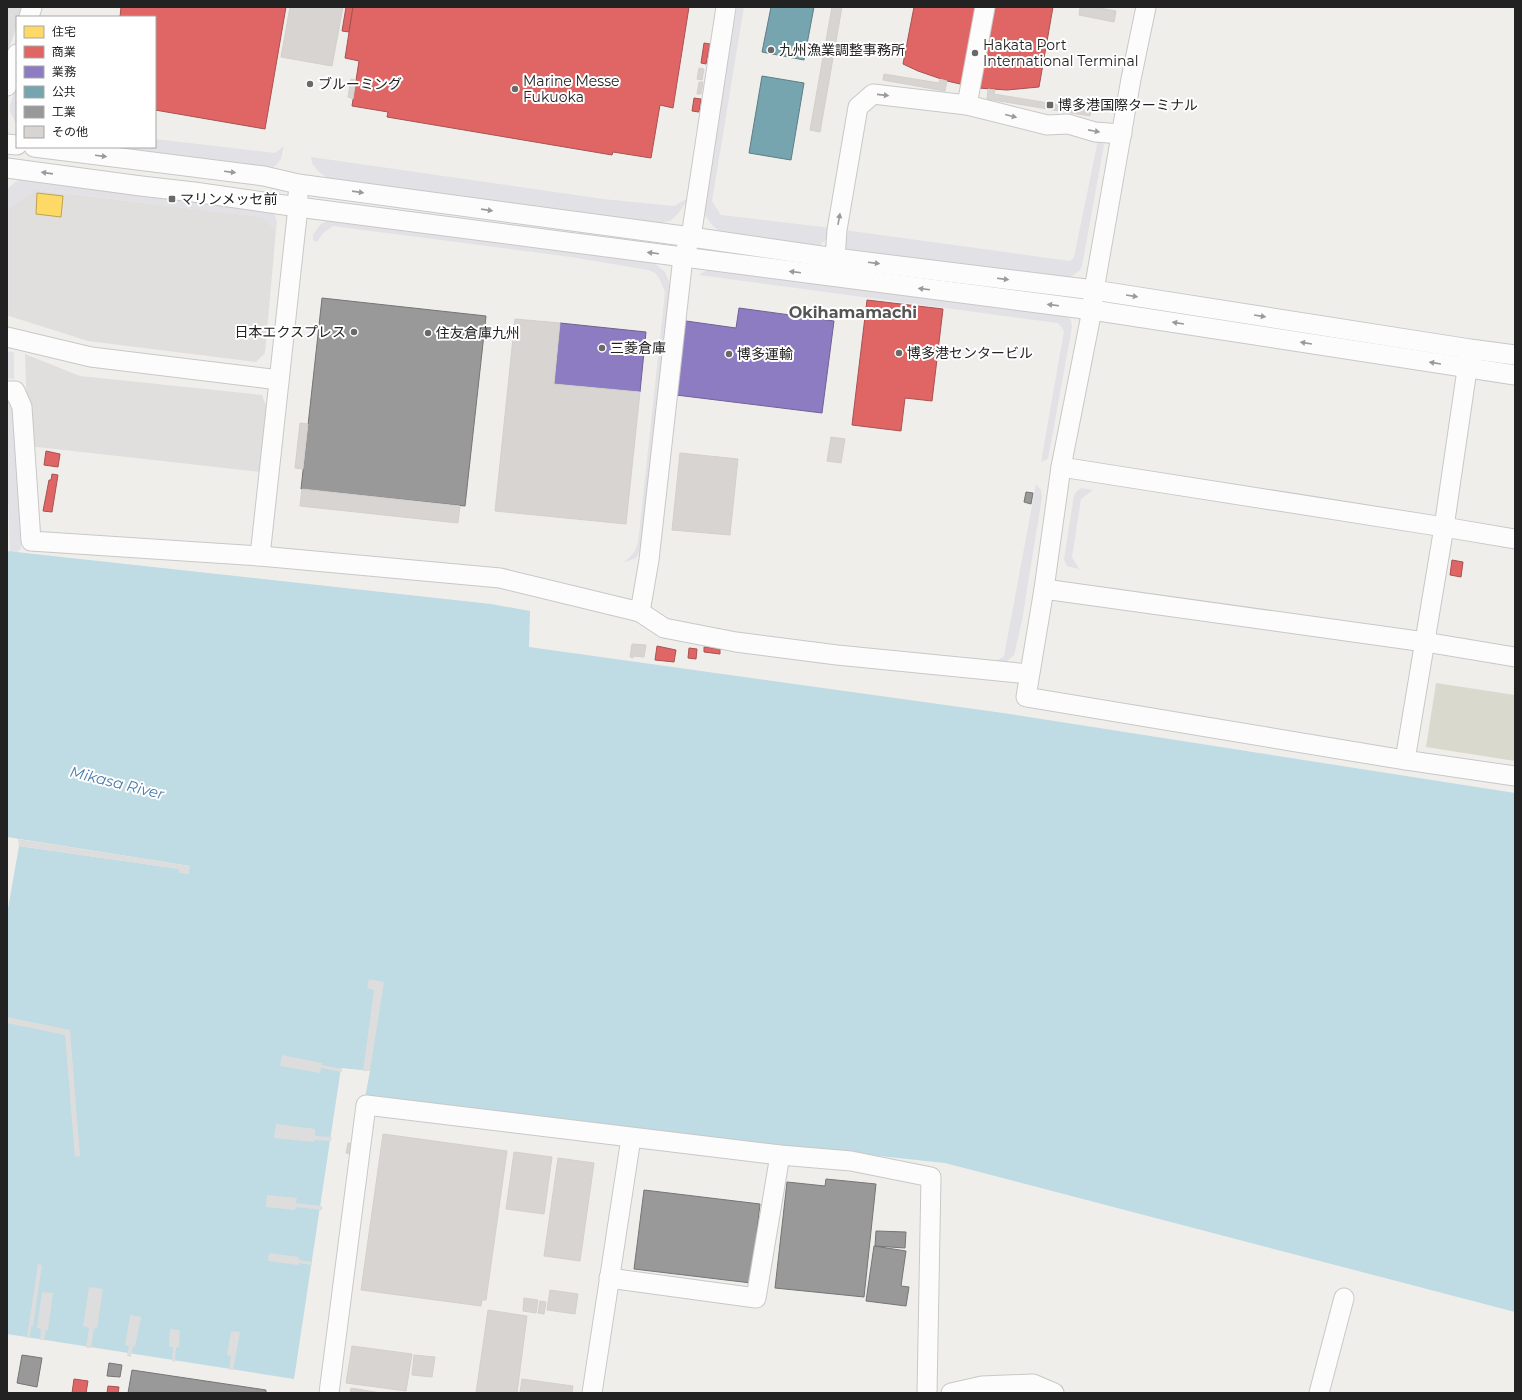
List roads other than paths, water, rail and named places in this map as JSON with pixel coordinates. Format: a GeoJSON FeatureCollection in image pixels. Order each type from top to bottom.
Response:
{"type":"FeatureCollection","features":[{"type":"Feature","properties":{"kind":"street"},"geometry":{"type":"LineString","coordinates":[[640,612],[649,560],[683,257],[691,237],[726,7]]}},
{"type":"Feature","properties":{"kind":"street"},"geometry":{"type":"LineString","coordinates":[[967,105],[985,7]]}},
{"type":"Feature","properties":{"kind":"street"},"geometry":{"type":"LineString","coordinates":[[1146,7],[1094,290],[1092,310],[1061,467],[1044,589],[1026,697],[1405,760],[1515,776]]}},
{"type":"Feature","properties":{"kind":"street"},"geometry":{"type":"LineString","coordinates":[[7,86],[16,57]]}},
{"type":"Feature","properties":{"kind":"street"},"geometry":{"type":"LineString","coordinates":[[831,277],[835,258],[837,230],[858,107],[873,94],[967,105],[1047,125],[1068,124],[1095,132],[1122,134]]}},
{"type":"Feature","properties":{"kind":"street"},"geometry":{"type":"LineString","coordinates":[[42,148],[264,176],[298,184],[835,258],[1094,290],[1515,355]]}},
{"type":"Feature","properties":{"kind":"street"},"geometry":{"type":"LineString","coordinates":[[7,168],[1092,310],[1515,375]]}},
{"type":"Feature","properties":{"kind":"street"},"geometry":{"type":"LineString","coordinates":[[260,556],[298,207],[298,184]]}},
{"type":"Feature","properties":{"kind":"street"},"geometry":{"type":"LineString","coordinates":[[7,337],[91,357],[279,380]]}},
{"type":"Feature","properties":{"kind":"street"},"geometry":{"type":"LineString","coordinates":[[1405,760],[1444,527],[1470,349]]}},
{"type":"Feature","properties":{"kind":"street"},"geometry":{"type":"LineString","coordinates":[[7,391],[15,391],[22,407],[31,541],[260,556],[500,578],[640,612],[664,628],[736,642],[837,655],[1029,674]]}},
{"type":"Feature","properties":{"kind":"street"},"geometry":{"type":"LineString","coordinates":[[1061,467],[1515,539]]}},
{"type":"Feature","properties":{"kind":"street"},"geometry":{"type":"LineString","coordinates":[[1044,589],[1425,642],[1515,657]]}},
{"type":"Feature","properties":{"kind":"street"},"geometry":{"type":"LineString","coordinates":[[329,1393],[366,1105],[631,1138],[780,1155],[852,1161],[930,1177],[927,1393]]}},
{"type":"Feature","properties":{"kind":"street"},"geometry":{"type":"LineString","coordinates":[[592,1393],[631,1138]]}},
{"type":"Feature","properties":{"kind":"street"},"geometry":{"type":"LineString","coordinates":[[609,1278],[756,1298],[780,1155]]}},
{"type":"Feature","properties":{"kind":"street"},"geometry":{"type":"LineString","coordinates":[[1319,1393],[1344,1298]]}},
{"type":"Feature","properties":{"kind":"street"},"geometry":{"type":"LineString","coordinates":[[951,1393],[982,1386],[1004,1389],[1033,1384],[1054,1393]]}},
{"type":"Feature","properties":{"kind":"water","name":"Mikasa River"},"geometry":{"type":"Polygon","coordinates":[[[7,551],[491,604],[530,611],[529,647],[1003,713],[1515,793],[1515,1312],[945,1163],[588,1125],[365,1098],[370,1071],[341,1068],[294,1379],[7,1334],[7,914],[19,846],[180,869],[190,866],[7,837],[7,551]]]}},
{"type":"Feature","properties":{"kind":"place","name":"九州漁業調整事務所"},"geometry":{"type":"Point","coordinates":[771,50]}},
{"type":"Feature","properties":{"kind":"place","name":"Hakata Port International Terminal"},"geometry":{"type":"Point","coordinates":[975,53]}},
{"type":"Feature","properties":{"kind":"place","name":"ブルーミング"},"geometry":{"type":"Point","coordinates":[310,84]}},
{"type":"Feature","properties":{"kind":"place","name":"Marine Messe Fukuoka"},"geometry":{"type":"Point","coordinates":[515,89]}},
{"type":"Feature","properties":{"kind":"place","name":"博多港国際ターミナル"},"geometry":{"type":"Point","coordinates":[1050,105]}},
{"type":"Feature","properties":{"kind":"place","name":"マリンメッセ前"},"geometry":{"type":"Point","coordinates":[172,199]}},
{"type":"Feature","properties":{"kind":"place","name":"日本エクスプレス"},"geometry":{"type":"Point","coordinates":[354,332]}},
{"type":"Feature","properties":{"kind":"place","name":"住友倉庫九州"},"geometry":{"type":"Point","coordinates":[428,333]}},
{"type":"Feature","properties":{"kind":"place","name":"三菱倉庫"},"geometry":{"type":"Point","coordinates":[602,348]}},
{"type":"Feature","properties":{"kind":"place","name":"博多港センタービル"},"geometry":{"type":"Point","coordinates":[899,353]}},
{"type":"Feature","properties":{"kind":"place","name":"博多運輸"},"geometry":{"type":"Point","coordinates":[729,354]}},
{"type":"Feature","properties":{"kind":"district","name":"Okihamamachi"},"geometry":{"type":"Point","coordinates":[853,312]}}]}
